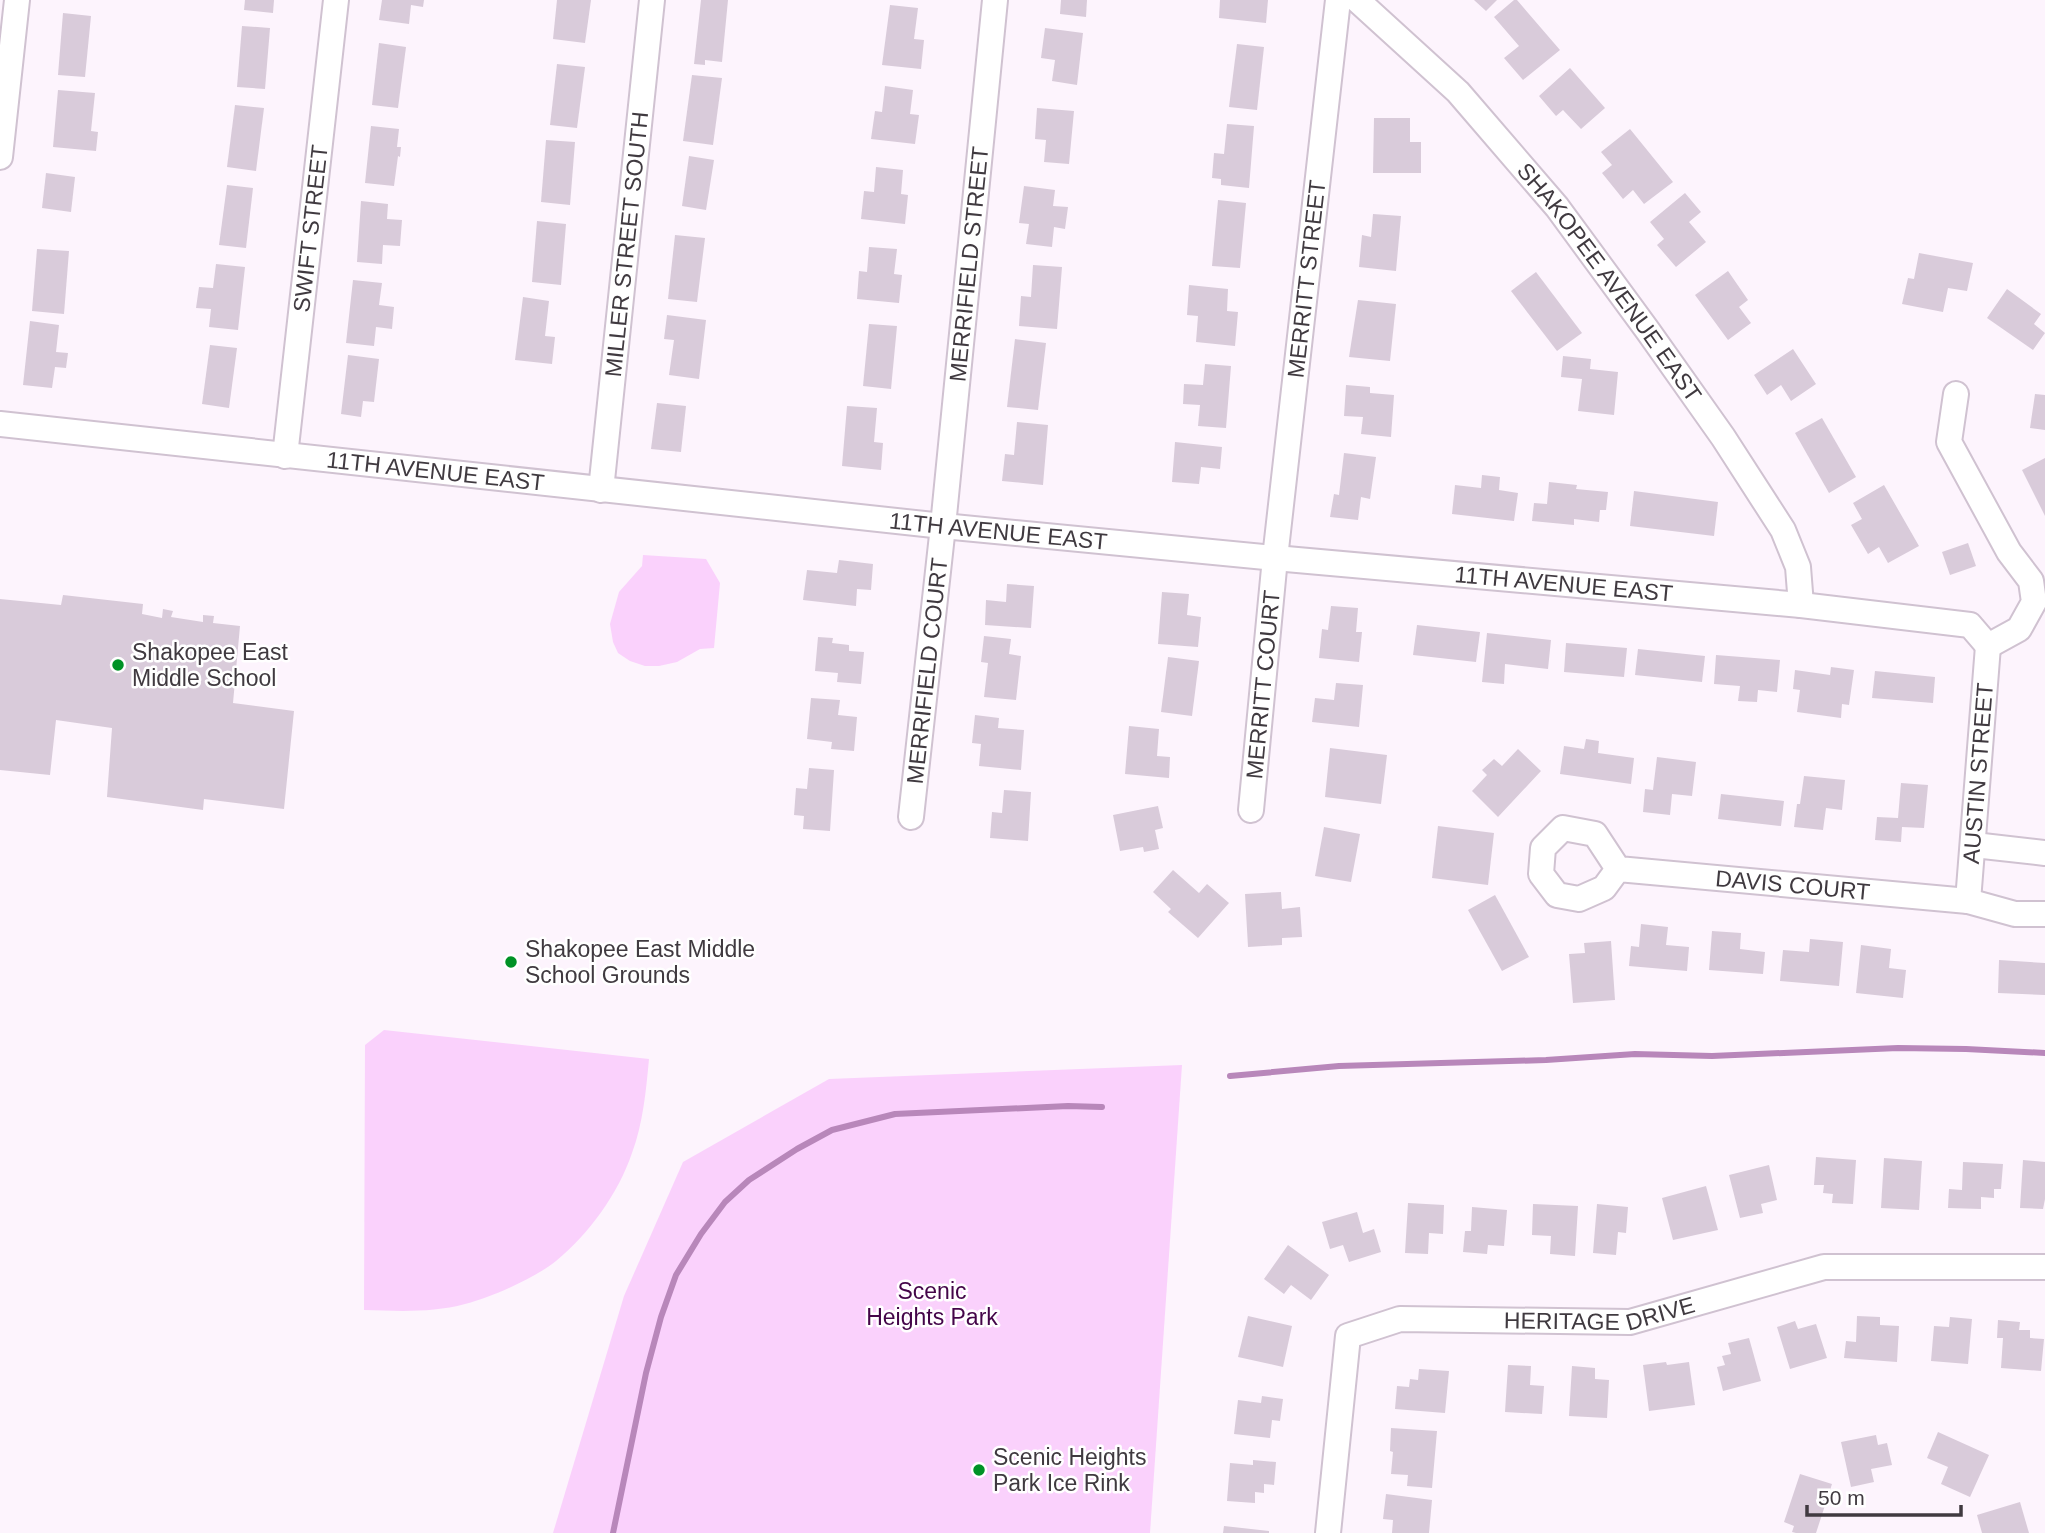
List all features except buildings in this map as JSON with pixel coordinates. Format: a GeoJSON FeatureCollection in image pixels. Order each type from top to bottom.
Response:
{"type":"FeatureCollection","features":[{"type":"Feature","properties":{"kind":"street"},"geometry":{"type":"LineString","coordinates":[[0,157],[16,0]]}},
{"type":"Feature","properties":{"kind":"street","name":"SWIFT STREET"},"geometry":{"type":"LineString","coordinates":[[285,456],[336,0]]}},
{"type":"Feature","properties":{"kind":"street","name":"MILLER STREET SOUTH"},"geometry":{"type":"LineString","coordinates":[[601,490],[652,0]]}},
{"type":"Feature","properties":{"kind":"street","name":"MERRIFIELD STREET"},"geometry":{"type":"LineString","coordinates":[[943,526],[995,0]]}},
{"type":"Feature","properties":{"kind":"street","name":"MERRITT STREET"},"geometry":{"type":"LineString","coordinates":[[1275,558],[1338,0]]}},
{"type":"Feature","properties":{"kind":"street","name":"SHAKOPEE AVENUE EAST"},"geometry":{"type":"LineString","coordinates":[[1357,0],[1458,92],[1557,207],[1723,437],[1783,530],[1798,567],[1801,605]]}},
{"type":"Feature","properties":{"kind":"street"},"geometry":{"type":"LineString","coordinates":[[1956,394],[1949,442],[2009,552],[2031,581],[2034,602],[2019,629],[1989,646]]}},
{"type":"Feature","properties":{"kind":"street","name":"11TH AVENUE EAST"},"geometry":{"type":"LineString","coordinates":[[0,424],[943,526],[1801,605],[1969,625],[1989,646]]}},
{"type":"Feature","properties":{"kind":"street","name":"MERRIFIELD COURT"},"geometry":{"type":"LineString","coordinates":[[911,817],[943,526]]}},
{"type":"Feature","properties":{"kind":"street","name":"MERRITT COURT"},"geometry":{"type":"LineString","coordinates":[[1251,810],[1275,558]]}},
{"type":"Feature","properties":{"kind":"street","name":"AUSTIN STREET"},"geometry":{"type":"LineString","coordinates":[[1968,901],[1989,646]]}},
{"type":"Feature","properties":{"kind":"street"},"geometry":{"type":"LineString","coordinates":[[1974,845],[2045,853]]}},
{"type":"Feature","properties":{"kind":"street","name":"DAVIS COURT"},"geometry":{"type":"LineString","coordinates":[[1618,869],[1968,901],[2015,914],[2045,914]]}},
{"type":"Feature","properties":{"kind":"street","name":"HERITAGE DRIVE"},"geometry":{"type":"LineString","coordinates":[[1328,1533],[1348,1336],[1401,1319],[1630,1322],[1824,1266],[2045,1267]]}},
{"type":"Feature","properties":{"kind":"green space"},"geometry":{"type":"Polygon","coordinates":[[[643,555],[706,559],[720,583],[714,648],[700,649],[677,662],[659,666],[645,666],[618,653],[610,624],[619,592],[642,566],[643,555]]]}},
{"type":"Feature","properties":{"kind":"green space"},"geometry":{"type":"Polygon","coordinates":[[[384,1030],[649,1059],[639,1130],[619,1183],[591,1226],[556,1261],[537,1274],[488,1297],[453,1307],[402,1311],[364,1310],[365,1045],[384,1030]]]}},
{"type":"Feature","properties":{"kind":"green space","name":"Scenic Heights Park"},"geometry":{"type":"Polygon","coordinates":[[[1182,1065],[1150,1533],[553,1533],[624,1296],[683,1162],[829,1079],[1182,1065]]]}},
{"type":"Feature","properties":{"kind":"waterway"},"geometry":{"type":"LineString","coordinates":[[1230,1076],[1339,1066],[1546,1060],[1635,1054],[1712,1056],[1898,1048],[2045,1053]]}},
{"type":"Feature","properties":{"kind":"waterway"},"geometry":{"type":"LineString","coordinates":[[613,1533],[646,1373],[676,1275],[725,1202],[749,1180],[832,1130],[895,1114],[1068,1106],[1102,1107]]}},
{"type":"Feature","properties":{"kind":"place","name":"Shakopee East Middle School"},"geometry":{"type":"Point","coordinates":[118,665]}},
{"type":"Feature","properties":{"kind":"place","name":"Shakopee East Middle School Grounds"},"geometry":{"type":"Point","coordinates":[511,962]}},
{"type":"Feature","properties":{"kind":"place","name":"Scenic Heights Park Ice Rink"},"geometry":{"type":"Point","coordinates":[979,1470]}}]}
